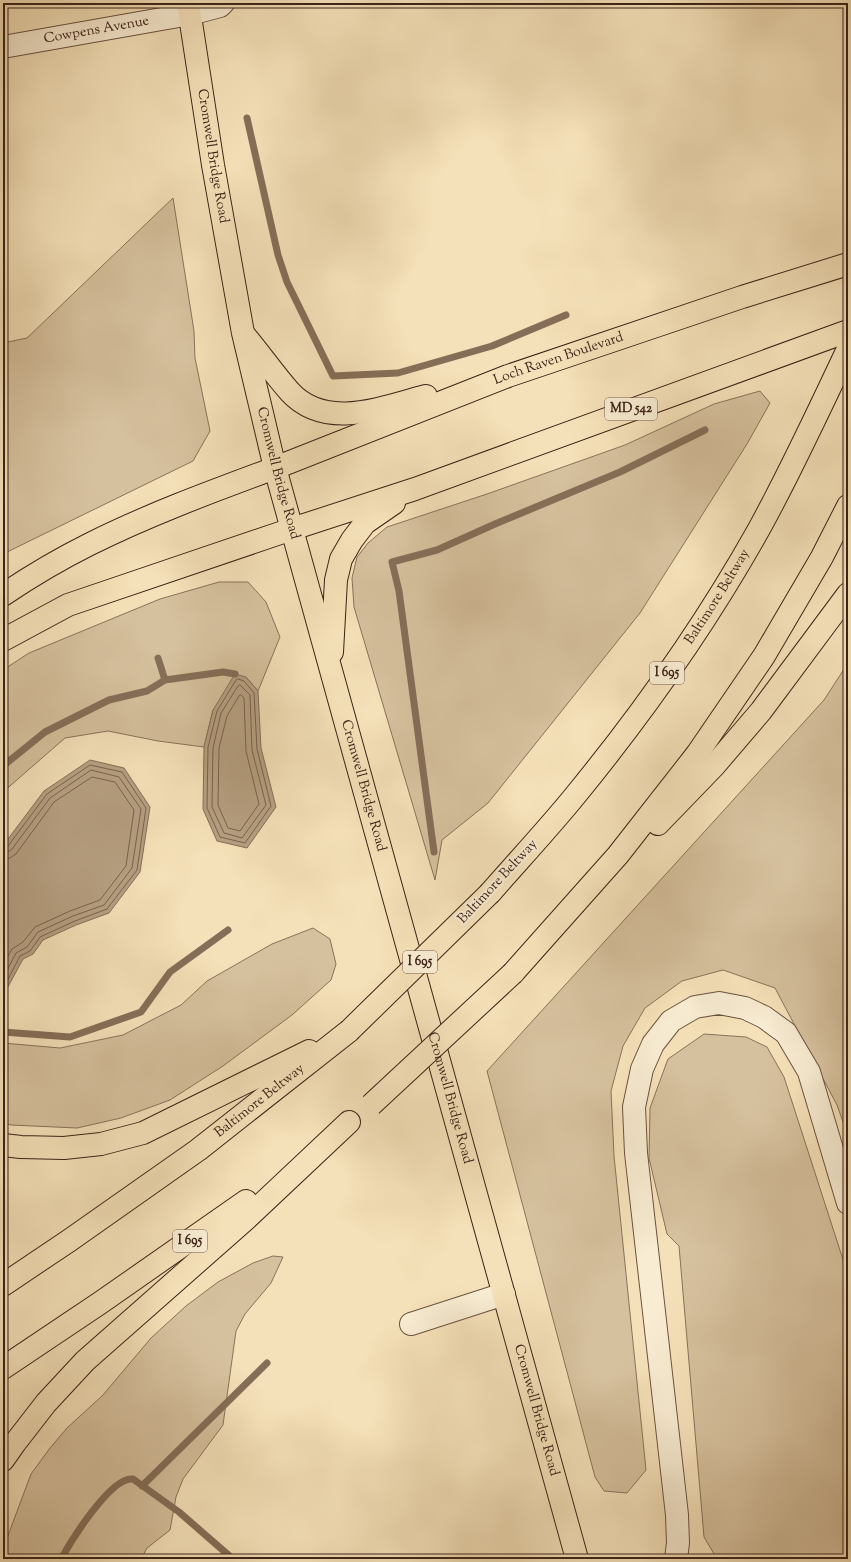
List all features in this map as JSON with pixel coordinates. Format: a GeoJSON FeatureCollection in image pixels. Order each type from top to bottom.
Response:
{"type":"FeatureCollection","features":[{"type":"Feature","properties":{"kind":"main road","name":"Cromwell Bridge Road"},"geometry":{"type":"LineString","coordinates":[[189,9],[213,165],[242,333],[275,468],[578,1559]]}},
{"type":"Feature","properties":{"kind":"main road","name":"Loch Raven Boulevard"},"geometry":{"type":"LineString","coordinates":[[3,595],[35,574],[103,538],[151,515],[508,376],[742,297],[848,264]]}},
{"type":"Feature","properties":{"kind":"main road","name":"MD 542"},"geometry":{"type":"LineString","coordinates":[[292,530],[414,489],[848,331]]}},
{"type":"Feature","properties":{"kind":"main road"},"geometry":{"type":"LineString","coordinates":[[242,333],[291,393],[311,408],[334,414],[355,414],[508,376]]}},
{"type":"Feature","properties":{"kind":"main road","name":"Baltimore Beltway"},"geometry":{"type":"LineString","coordinates":[[3,1285],[198,1150],[349,1031],[490,893],[578,791],[636,717],[697,629],[759,529],[810,429],[848,349]]}},
{"type":"Feature","properties":{"kind":"main road"},"geometry":{"type":"LineString","coordinates":[[331,669],[336,580],[341,559],[352,540],[365,523],[414,489]]}},
{"type":"Feature","properties":{"kind":"main road","name":"I 695"},"geometry":{"type":"LineString","coordinates":[[3,1368],[237,1209],[371,1105],[513,973],[562,916],[618,855],[697,754],[764,656],[822,558],[848,506]]}},
{"type":"Feature","properties":{"kind":"main road"},"geometry":{"type":"LineString","coordinates":[[3,640],[68,606],[292,530]]}},
{"type":"Feature","properties":{"kind":"main road"},"geometry":{"type":"LineString","coordinates":[[562,916],[623,861],[714,766],[761,711],[848,594]]}},
{"type":"Feature","properties":{"kind":"main road"},"geometry":{"type":"LineString","coordinates":[[3,1145],[64,1148],[101,1144],[143,1133],[349,1031]]}},
{"type":"Feature","properties":{"kind":"main road"},"geometry":{"type":"LineString","coordinates":[[3,1460],[46,1403],[85,1361],[240,1224],[349,1122]]}},
{"type":"Feature","properties":{"kind":"street","name":"Cowpens Avenue"},"geometry":{"type":"LineString","coordinates":[[3,46],[189,9],[220,6],[223,3]]}},
{"type":"Feature","properties":{"kind":"street"},"geometry":{"type":"LineString","coordinates":[[676,1559],[678,1543],[677,1516],[636,1153],[634,1108],[642,1069],[653,1044],[671,1021],[695,1006],[719,1004],[745,1008],[764,1017],[786,1033],[809,1072],[848,1203]]}},
{"type":"Feature","properties":{"kind":"street"},"geometry":{"type":"LineString","coordinates":[[411,1324],[504,1294]]}},
{"type":"Feature","properties":{"kind":"shaded area"},"geometry":{"type":"Polygon","coordinates":[[[173,198],[194,331],[195,358],[210,431],[193,461],[3,554],[3,343],[27,338],[173,198]]]}},
{"type":"Feature","properties":{"kind":"shaded area"},"geometry":{"type":"Polygon","coordinates":[[[760,391],[770,403],[747,444],[640,613],[488,803],[442,840],[435,880],[354,607],[352,578],[357,557],[368,543],[387,527],[487,494],[625,445],[714,404],[760,391]]]}},
{"type":"Feature","properties":{"kind":"shaded area"},"geometry":{"type":"Polygon","coordinates":[[[219,582],[248,582],[266,602],[280,637],[258,691],[246,677],[213,710],[204,747],[158,741],[108,731],[65,738],[3,792],[3,670],[29,653],[160,599],[219,582]]]}},
{"type":"Feature","properties":{"kind":"shaded area"},"geometry":{"type":"Polygon","coordinates":[[[848,663],[848,1136],[837,1105],[775,988],[723,970],[682,981],[645,1008],[623,1046],[611,1091],[614,1156],[646,1470],[627,1493],[604,1491],[595,1477],[487,1071],[824,700],[848,663]]]}},
{"type":"Feature","properties":{"kind":"shaded area"},"geometry":{"type":"Polygon","coordinates":[[[313,928],[330,939],[336,964],[331,980],[292,1015],[223,1066],[170,1100],[121,1118],[77,1128],[11,1125],[3,1123],[3,1043],[60,1048],[123,1035],[181,1005],[207,981],[272,944],[313,928]]]}},
{"type":"Feature","properties":{"kind":"shaded area"},"geometry":{"type":"Polygon","coordinates":[[[704,1034],[746,1037],[767,1047],[784,1077],[848,1275],[848,1559],[717,1559],[704,1537],[679,1246],[667,1234],[649,1158],[650,1108],[668,1059],[704,1034]]]}},
{"type":"Feature","properties":{"kind":"shaded area"},"geometry":{"type":"Polygon","coordinates":[[[273,1256],[283,1257],[271,1283],[245,1314],[236,1331],[223,1425],[183,1479],[176,1497],[170,1530],[147,1548],[141,1559],[4,1559],[3,1549],[31,1474],[67,1428],[103,1395],[151,1338],[186,1306],[218,1282],[253,1263],[273,1256]]]}},
{"type":"Feature","properties":{"kind":"water"},"geometry":{"type":"Polygon","coordinates":[[[235,674],[246,677],[258,691],[261,748],[276,807],[247,848],[217,841],[203,809],[204,747],[213,710],[235,674]]]}},
{"type":"Feature","properties":{"kind":"water"},"geometry":{"type":"Polygon","coordinates":[[[90,760],[124,768],[150,807],[140,872],[109,913],[76,925],[43,940],[33,954],[23,959],[3,996],[3,853],[5,843],[44,791],[90,760]]]}},
{"type":"Feature","properties":{"kind":"waterway"},"geometry":{"type":"LineString","coordinates":[[247,118],[278,255],[287,282],[333,376],[398,373],[492,346],[566,315]]}},
{"type":"Feature","properties":{"kind":"waterway"},"geometry":{"type":"LineString","coordinates":[[434,852],[399,591],[392,562],[437,550],[620,472],[705,430]]}},
{"type":"Feature","properties":{"kind":"waterway"},"geometry":{"type":"LineString","coordinates":[[158,658],[165,680]]}},
{"type":"Feature","properties":{"kind":"waterway"},"geometry":{"type":"LineString","coordinates":[[3,766],[45,732],[109,700],[147,691],[165,680],[223,672],[235,674]]}},
{"type":"Feature","properties":{"kind":"waterway"},"geometry":{"type":"LineString","coordinates":[[3,1032],[70,1037],[141,1012],[170,972],[228,930]]}},
{"type":"Feature","properties":{"kind":"waterway"},"geometry":{"type":"LineString","coordinates":[[142,1486],[267,1363]]}},
{"type":"Feature","properties":{"kind":"waterway"},"geometry":{"type":"LineString","coordinates":[[61,1559],[73,1538],[103,1498],[124,1481],[133,1479],[179,1512],[233,1559]]}}]}
